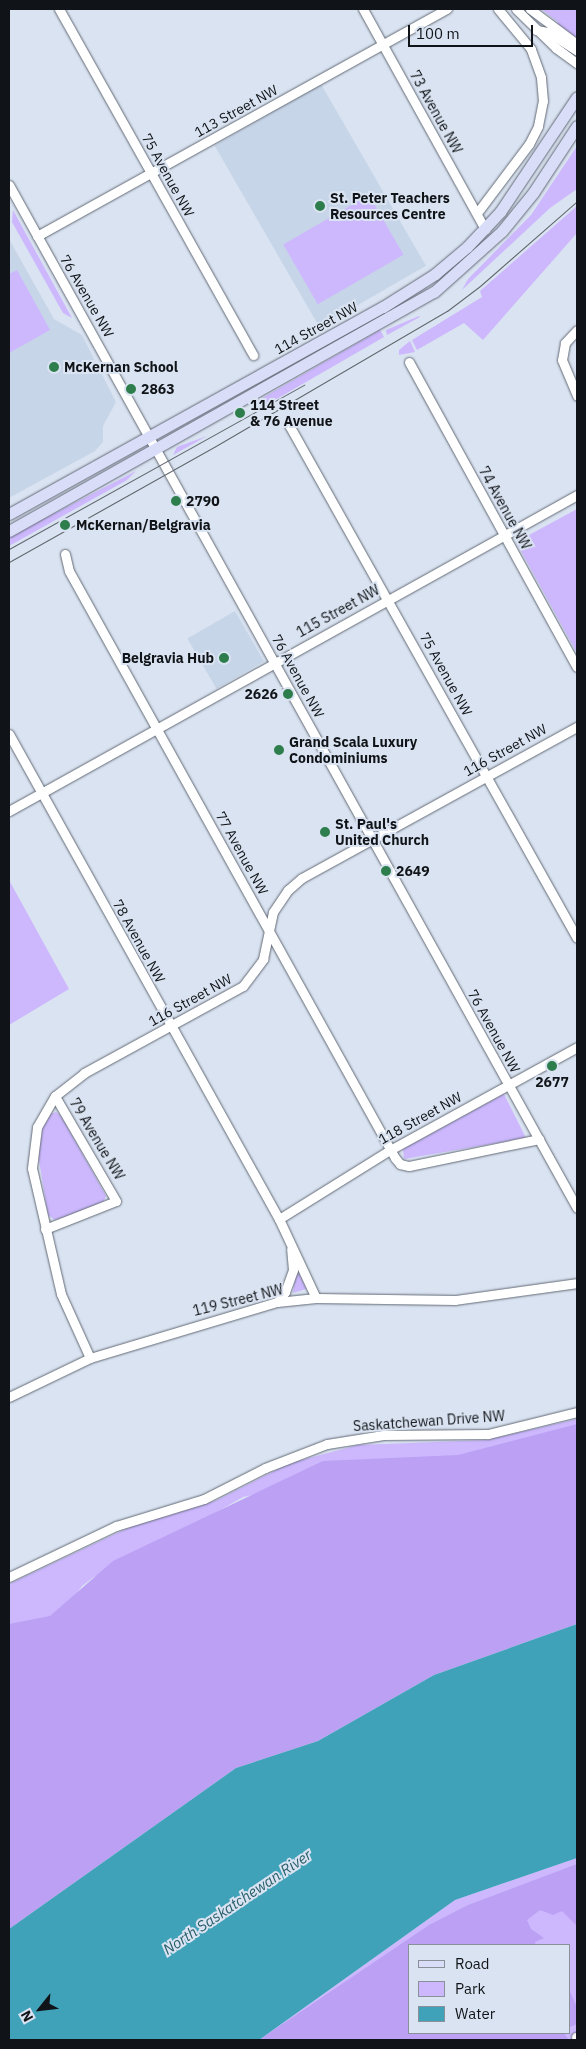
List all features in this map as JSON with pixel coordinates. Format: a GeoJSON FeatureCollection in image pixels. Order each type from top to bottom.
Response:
{"type":"FeatureCollection","features":[{"type":"Feature","properties":{"kind":"main road","name":"114 Street NW"},"geometry":{"type":"LineString","coordinates":[[9,514],[411,290],[450,262],[485,229],[519,186],[577,97]]}},
{"type":"Feature","properties":{"kind":"main road","name":"114 Street NW"},"geometry":{"type":"LineString","coordinates":[[9,531],[434,292],[502,231],[563,149],[577,126]]}},
{"type":"Feature","properties":{"kind":"main road"},"geometry":{"type":"LineString","coordinates":[[563,149],[577,139]]}},
{"type":"Feature","properties":{"kind":"street","name":"75 Avenue NW"},"geometry":{"type":"LineString","coordinates":[[59,9],[253,356]]}},
{"type":"Feature","properties":{"kind":"street","name":"73 Avenue NW"},"geometry":{"type":"LineString","coordinates":[[363,9],[485,229]]}},
{"type":"Feature","properties":{"kind":"street","name":"113 Street NW"},"geometry":{"type":"LineString","coordinates":[[37,236],[447,9]]}},
{"type":"Feature","properties":{"kind":"street"},"geometry":{"type":"LineString","coordinates":[[476,213],[530,144],[538,126],[543,101],[541,77],[534,54],[520,32],[498,9]]}},
{"type":"Feature","properties":{"kind":"street"},"geometry":{"type":"LineString","coordinates":[[516,9],[536,30],[577,63]]}},
{"type":"Feature","properties":{"kind":"street"},"geometry":{"type":"LineString","coordinates":[[530,9],[577,44]]}},
{"type":"Feature","properties":{"kind":"street"},"geometry":{"type":"LineString","coordinates":[[536,30],[548,32],[577,51]]}},
{"type":"Feature","properties":{"kind":"street","name":"76 Avenue NW"},"geometry":{"type":"LineString","coordinates":[[9,185],[577,1208]]}},
{"type":"Feature","properties":{"kind":"street"},"geometry":{"type":"LineString","coordinates":[[577,330],[564,347],[565,372],[577,396]]}},
{"type":"Feature","properties":{"kind":"street","name":"74 Avenue NW"},"geometry":{"type":"LineString","coordinates":[[409,362],[577,667]]}},
{"type":"Feature","properties":{"kind":"street","name":"75 Avenue NW"},"geometry":{"type":"LineString","coordinates":[[289,425],[389,598],[577,938]]}},
{"type":"Feature","properties":{"kind":"street","name":"115 Street NW"},"geometry":{"type":"LineString","coordinates":[[9,811],[577,495]]}},
{"type":"Feature","properties":{"kind":"street","name":"77 Avenue NW"},"geometry":{"type":"LineString","coordinates":[[65,554],[69,570],[390,1150],[400,1164],[409,1166],[539,1139]]}},
{"type":"Feature","properties":{"kind":"street","name":"116 Street NW"},"geometry":{"type":"LineString","coordinates":[[55,1096],[84,1073],[236,991],[250,980],[263,959],[268,928],[277,904],[295,883],[577,727]]}},
{"type":"Feature","properties":{"kind":"street","name":"78 Avenue NW"},"geometry":{"type":"LineString","coordinates":[[9,734],[290,1239],[316,1298]]}},
{"type":"Feature","properties":{"kind":"street","name":"118 Street NW"},"geometry":{"type":"LineString","coordinates":[[279,1219],[390,1150],[577,1047]]}},
{"type":"Feature","properties":{"kind":"street","name":"79 Avenue NW"},"geometry":{"type":"LineString","coordinates":[[45,1230],[116,1201],[55,1096],[37,1127],[32,1158],[45,1230],[61,1294],[90,1358]]}},
{"type":"Feature","properties":{"kind":"street","name":"78 Avenue NW"},"geometry":{"type":"LineString","coordinates":[[277,1302],[285,1292],[292,1270],[290,1239]]}},
{"type":"Feature","properties":{"kind":"street","name":"119 Street NW"},"geometry":{"type":"LineString","coordinates":[[9,1397],[90,1358],[277,1302],[316,1298],[455,1300],[577,1283]]}},
{"type":"Feature","properties":{"kind":"street","name":"Saskatchewan Drive NW"},"geometry":{"type":"LineString","coordinates":[[9,1577],[116,1526],[204,1499],[265,1468],[326,1444],[383,1436],[488,1434],[577,1412]]}},
{"type":"Feature","properties":{"kind":"shaded area","name":"St. Peter Teachers Resources Centre"},"geometry":{"type":"Polygon","coordinates":[[[321,84],[426,266],[319,327],[214,146],[321,84]]]}},
{"type":"Feature","properties":{"kind":"shaded area","name":"McKernan School"},"geometry":{"type":"Polygon","coordinates":[[[9,239],[54,319],[82,335],[116,402],[103,426],[103,442],[95,451],[9,498],[9,239]]]}},
{"type":"Feature","properties":{"kind":"shaded area"},"geometry":{"type":"Polygon","coordinates":[[[235,611],[264,661],[216,689],[187,638],[235,611]]]}},
{"type":"Feature","properties":{"kind":"shaded area"},"geometry":{"type":"Polygon","coordinates":[[[577,1424],[577,1624],[434,1675],[318,1741],[236,1768],[9,1929],[9,1624],[50,1616],[113,1561],[323,1461],[458,1455],[577,1424]]]}},
{"type":"Feature","properties":{"kind":"shaded area"},"geometry":{"type":"Polygon","coordinates":[[[577,1864],[577,1926],[562,1911],[553,1915],[540,1910],[527,1920],[531,1929],[544,1938],[535,1942],[536,1944],[408,1944],[408,2034],[565,2034],[569,2040],[259,2040],[429,1925],[468,1905],[577,1864]]]}},
{"type":"Feature","properties":{"kind":"shaded area"},"geometry":{"type":"Polygon","coordinates":[[[571,1994],[577,2007],[577,2024],[571,2027],[571,1994]]]}},
{"type":"Feature","properties":{"kind":"green space"},"geometry":{"type":"Polygon","coordinates":[[[541,9],[577,9],[577,40],[556,26],[558,22],[541,9]]]}},
{"type":"Feature","properties":{"kind":"green space"},"geometry":{"type":"Polygon","coordinates":[[[577,146],[577,189],[550,208],[462,290],[468,279],[531,215],[577,146]]]}},
{"type":"Feature","properties":{"kind":"green space"},"geometry":{"type":"Polygon","coordinates":[[[369,195],[404,255],[318,304],[283,245],[369,195]]]}},
{"type":"Feature","properties":{"kind":"green space"},"geometry":{"type":"Polygon","coordinates":[[[577,206],[577,233],[483,340],[464,323],[417,350],[412,340],[482,297],[480,291],[577,206]]]}},
{"type":"Feature","properties":{"kind":"green space"},"geometry":{"type":"Polygon","coordinates":[[[13,210],[72,318],[63,313],[12,222],[13,210]]]}},
{"type":"Feature","properties":{"kind":"green space"},"geometry":{"type":"Polygon","coordinates":[[[17,270],[50,330],[9,353],[9,274],[17,270]]]}},
{"type":"Feature","properties":{"kind":"green space"},"geometry":{"type":"Polygon","coordinates":[[[420,317],[387,335],[386,330],[420,317]]]}},
{"type":"Feature","properties":{"kind":"green space"},"geometry":{"type":"Polygon","coordinates":[[[380,330],[384,337],[261,408],[257,401],[380,330]]]}},
{"type":"Feature","properties":{"kind":"green space"},"geometry":{"type":"Polygon","coordinates":[[[410,341],[415,352],[399,355],[399,350],[410,341]]]}},
{"type":"Feature","properties":{"kind":"green space"},"geometry":{"type":"Polygon","coordinates":[[[207,436],[173,455],[177,447],[207,436]]]}},
{"type":"Feature","properties":{"kind":"green space"},"geometry":{"type":"Polygon","coordinates":[[[136,471],[127,480],[9,546],[9,537],[136,471]]]}},
{"type":"Feature","properties":{"kind":"green space"},"geometry":{"type":"Polygon","coordinates":[[[577,509],[577,653],[516,542],[577,509]]]}},
{"type":"Feature","properties":{"kind":"green space"},"geometry":{"type":"Polygon","coordinates":[[[9,880],[69,989],[9,1025],[9,880]]]}},
{"type":"Feature","properties":{"kind":"green space"},"geometry":{"type":"Polygon","coordinates":[[[504,1094],[526,1138],[404,1159],[403,1149],[504,1094]]]}},
{"type":"Feature","properties":{"kind":"green space"},"geometry":{"type":"Polygon","coordinates":[[[56,1112],[61,1116],[106,1196],[103,1203],[55,1220],[48,1215],[38,1154],[43,1127],[50,1114],[56,1112]]]}},
{"type":"Feature","properties":{"kind":"green space"},"geometry":{"type":"Polygon","coordinates":[[[296,1273],[300,1274],[306,1289],[293,1293],[296,1273]]]}},
{"type":"Feature","properties":{"kind":"green space"},"geometry":{"type":"Polygon","coordinates":[[[577,1419],[577,1431],[566,1436],[243,1497],[114,1571],[94,1577],[82,1586],[53,1625],[9,1637],[9,1584],[132,1526],[215,1501],[290,1463],[358,1445],[486,1440],[577,1419]]]}},
{"type":"Feature","properties":{"kind":"green space"},"geometry":{"type":"Polygon","coordinates":[[[577,1858],[577,2040],[259,2040],[455,1900],[577,1858]]]}},
{"type":"Feature","properties":{"kind":"water","name":"North Saskatchewan River"},"geometry":{"type":"Polygon","coordinates":[[[577,1624],[577,1858],[455,1900],[259,2040],[9,2040],[9,1929],[236,1768],[318,1741],[434,1675],[577,1624]]]}},
{"type":"Feature","properties":{"kind":"tram line"},"geometry":{"type":"LineString","coordinates":[[9,562],[214,447],[447,311],[480,286],[577,201]]}},
{"type":"Feature","properties":{"kind":"tram line"},"geometry":{"type":"LineString","coordinates":[[9,549],[304,385]]}},
{"type":"Feature","properties":{"kind":"place","name":"St. Peter Teachers Resources Centre"},"geometry":{"type":"Point","coordinates":[320,206]}},
{"type":"Feature","properties":{"kind":"place","name":"McKernan School"},"geometry":{"type":"Point","coordinates":[54,367]}},
{"type":"Feature","properties":{"kind":"place","name":"2863"},"geometry":{"type":"Point","coordinates":[131,389]}},
{"type":"Feature","properties":{"kind":"place","name":"114 Street & 76 Avenue"},"geometry":{"type":"Point","coordinates":[240,413]}},
{"type":"Feature","properties":{"kind":"place","name":"2790"},"geometry":{"type":"Point","coordinates":[176,501]}},
{"type":"Feature","properties":{"kind":"place","name":"McKernan/Belgravia"},"geometry":{"type":"Point","coordinates":[65,525]}},
{"type":"Feature","properties":{"kind":"place","name":"Belgravia Hub"},"geometry":{"type":"Point","coordinates":[224,658]}},
{"type":"Feature","properties":{"kind":"place","name":"2626"},"geometry":{"type":"Point","coordinates":[288,694]}},
{"type":"Feature","properties":{"kind":"place","name":"Grand Scala Luxury Condominiums"},"geometry":{"type":"Point","coordinates":[279,750]}},
{"type":"Feature","properties":{"kind":"place","name":"St. Paul's United Church"},"geometry":{"type":"Point","coordinates":[325,832]}},
{"type":"Feature","properties":{"kind":"place","name":"2649"},"geometry":{"type":"Point","coordinates":[386,871]}},
{"type":"Feature","properties":{"kind":"place","name":"2677"},"geometry":{"type":"Point","coordinates":[552,1066]}}]}
